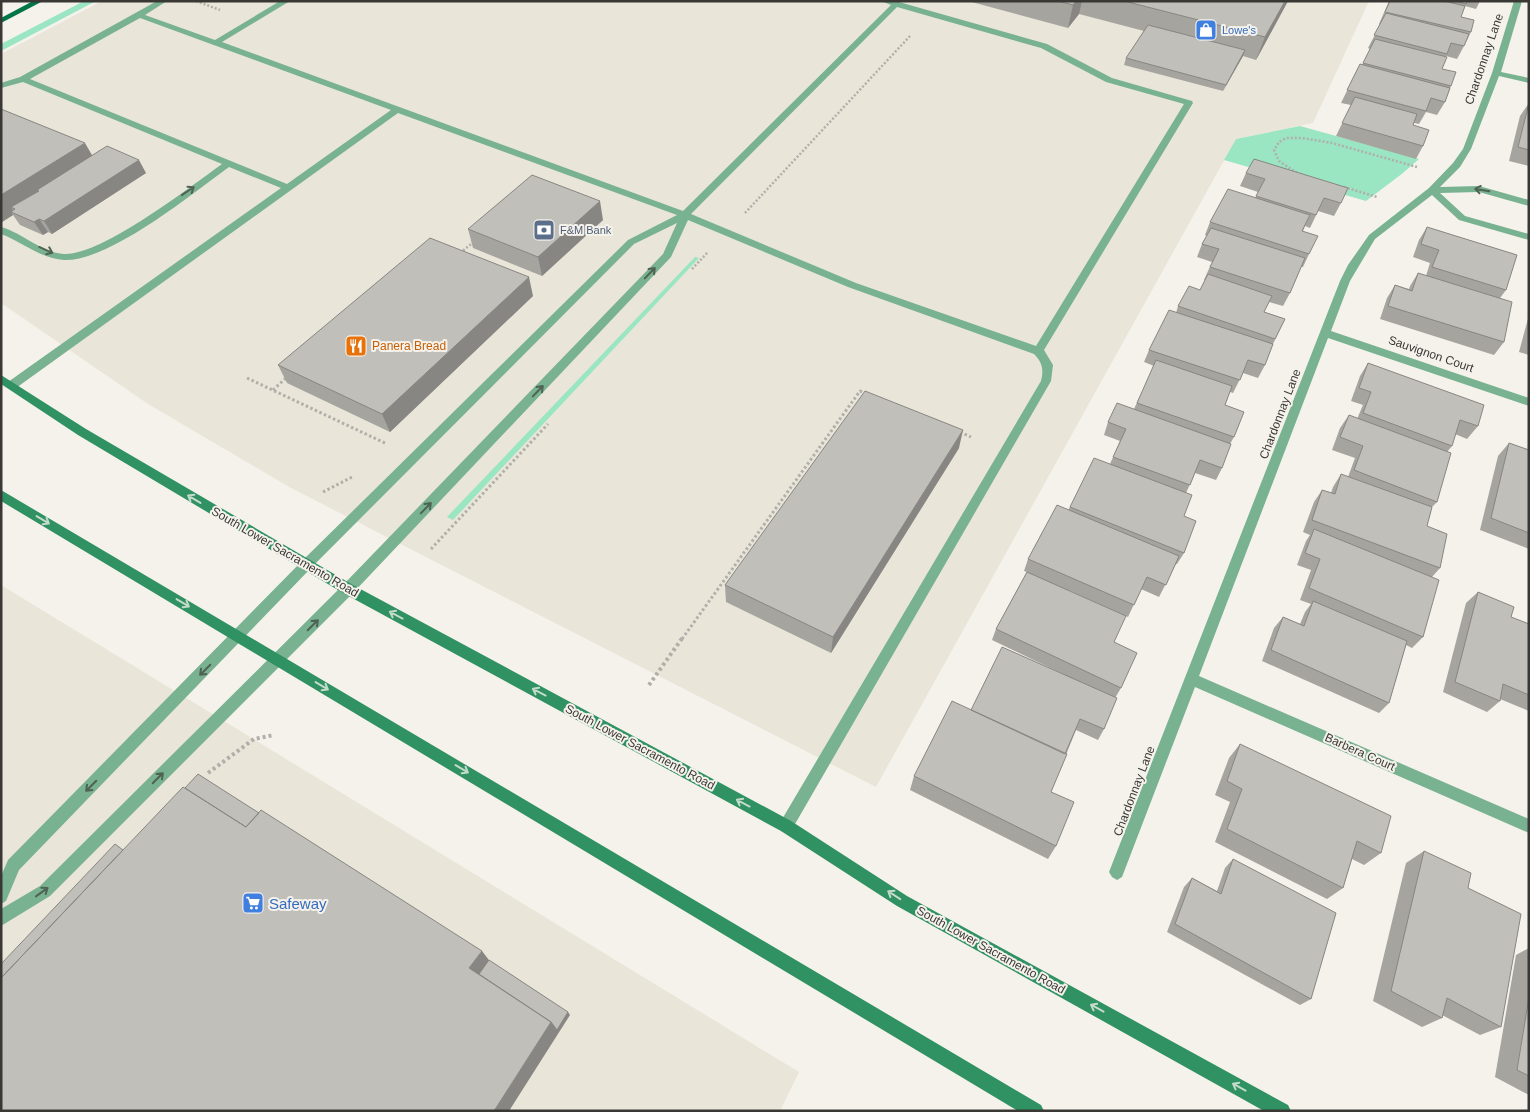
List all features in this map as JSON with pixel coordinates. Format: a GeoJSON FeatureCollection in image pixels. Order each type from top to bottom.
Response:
{"type":"FeatureCollection","features":[{"type":"Feature","properties":{"kind":"main road"},"geometry":{"type":"LineString","coordinates":[[1,21],[40,1]]}},
{"type":"Feature","properties":{"kind":"main road","name":"South Lower Sacramento Road"},"geometry":{"type":"LineString","coordinates":[[7,382],[82,432],[348,589],[786,826],[902,901],[1282,1111]]}},
{"type":"Feature","properties":{"kind":"main road"},"geometry":{"type":"LineString","coordinates":[[1,495],[240,635],[1035,1111]]}},
{"type":"Feature","properties":{"kind":"street"},"geometry":{"type":"LineString","coordinates":[[1,86],[23,79],[163,1]]}},
{"type":"Feature","properties":{"kind":"street"},"geometry":{"type":"LineString","coordinates":[[215,43],[286,1]]}},
{"type":"Feature","properties":{"kind":"street"},"geometry":{"type":"LineString","coordinates":[[885,1],[1044,46],[1109,80],[1189,103],[1038,351]]}},
{"type":"Feature","properties":{"kind":"street","name":"Chardonnay Lane"},"geometry":{"type":"LineString","coordinates":[[1117,872],[1345,281],[1362,250],[1372,237],[1432,190],[1457,165],[1467,149],[1496,73],[1518,1]]}},
{"type":"Feature","properties":{"kind":"street"},"geometry":{"type":"LineString","coordinates":[[1,896],[13,865],[240,635],[307,564],[630,242],[685,216],[896,4]]}},
{"type":"Feature","properties":{"kind":"street"},"geometry":{"type":"LineString","coordinates":[[139,14],[685,216],[852,285],[1038,351],[1045,358],[1049,366],[1046,381],[786,826]]}},
{"type":"Feature","properties":{"kind":"street"},"geometry":{"type":"LineString","coordinates":[[1496,73],[1529,82]]}},
{"type":"Feature","properties":{"kind":"street"},"geometry":{"type":"LineString","coordinates":[[23,79],[288,188]]}},
{"type":"Feature","properties":{"kind":"street"},"geometry":{"type":"LineString","coordinates":[[7,382],[288,188],[397,110]]}},
{"type":"Feature","properties":{"kind":"street"},"geometry":{"type":"LineString","coordinates":[[1,230],[57,256],[77,256],[114,241],[229,163]]}},
{"type":"Feature","properties":{"kind":"street"},"geometry":{"type":"LineString","coordinates":[[1432,190],[1479,189],[1529,203]]}},
{"type":"Feature","properties":{"kind":"street"},"geometry":{"type":"LineString","coordinates":[[1432,190],[1462,218],[1529,237]]}},
{"type":"Feature","properties":{"kind":"street"},"geometry":{"type":"LineString","coordinates":[[1,918],[45,891],[348,589],[667,256],[685,216]]}},
{"type":"Feature","properties":{"kind":"street","name":"Sauvignon Court"},"geometry":{"type":"LineString","coordinates":[[1325,333],[1529,402]]}},
{"type":"Feature","properties":{"kind":"street","name":"Barbera Court"},"geometry":{"type":"LineString","coordinates":[[1192,679],[1529,826]]}},
{"type":"Feature","properties":{"kind":"path"},"geometry":{"type":"LineString","coordinates":[[744,215],[930,14]]}},
{"type":"Feature","properties":{"kind":"path"},"geometry":{"type":"LineString","coordinates":[[1301,174],[1279,161],[1274,150],[1276,144],[1287,138],[1302,137],[1319,140],[1327,144],[1332,143],[1417,167]]}},
{"type":"Feature","properties":{"kind":"path"},"geometry":{"type":"LineString","coordinates":[[1342,187],[1377,197]]}},
{"type":"Feature","properties":{"kind":"path"},"geometry":{"type":"LineString","coordinates":[[458,255],[480,237]]}},
{"type":"Feature","properties":{"kind":"path"},"geometry":{"type":"LineString","coordinates":[[272,390],[294,371]]}},
{"type":"Feature","properties":{"kind":"path"},"geometry":{"type":"LineString","coordinates":[[246,378],[388,443],[382,449]]}},
{"type":"Feature","properties":{"kind":"path"},"geometry":{"type":"LineString","coordinates":[[649,685],[860,391],[868,394]]}},
{"type":"Feature","properties":{"kind":"path"},"geometry":{"type":"LineString","coordinates":[[954,430],[971,436]]}},
{"type":"Feature","properties":{"kind":"path"},"geometry":{"type":"LineString","coordinates":[[324,492],[350,479],[356,473]]}},
{"type":"Feature","properties":{"kind":"shaded area"},"geometry":{"type":"Polygon","coordinates":[[[102,1],[1369,1],[1313,123],[1236,139],[876,787],[291,488],[148,404],[1,303],[1,54],[102,1]]]}},
{"type":"Feature","properties":{"kind":"shaded area"},"geometry":{"type":"Polygon","coordinates":[[[1,585],[799,1072],[780,1111],[1,1111],[1,585]]]}},
{"type":"Feature","properties":{"kind":"green space"},"geometry":{"type":"Polygon","coordinates":[[[84,1],[96,1],[1,51],[1,44],[84,1]]]}},
{"type":"Feature","properties":{"kind":"green space"},"geometry":{"type":"Polygon","coordinates":[[[1300,126],[1419,159],[1366,201],[1224,160],[1236,139],[1300,126]]]}},
{"type":"Feature","properties":{"kind":"green space"},"geometry":{"type":"Polygon","coordinates":[[[695,257],[699,258],[453,520],[447,517],[695,257]]]}},
{"type":"Feature","properties":{"kind":"building"},"geometry":{"type":"Polygon","coordinates":[[[1058,1],[1076,1],[1073,5],[1058,1]]]}},
{"type":"Feature","properties":{"kind":"building"},"geometry":{"type":"Polygon","coordinates":[[[1124,1],[1285,1],[1265,37],[1124,1]]]}},
{"type":"Feature","properties":{"kind":"building"},"geometry":{"type":"Polygon","coordinates":[[[1390,1],[1444,1],[1465,6],[1461,17],[1474,20],[1471,32],[1385,12],[1390,1]]]}},
{"type":"Feature","properties":{"kind":"building"},"geometry":{"type":"Polygon","coordinates":[[[1456,1],[1467,1],[1466,4],[1456,1]]]}},
{"type":"Feature","properties":{"kind":"building"},"geometry":{"type":"Polygon","coordinates":[[[1386,13],[1469,34],[1464,46],[1451,43],[1447,54],[1374,35],[1386,13]]]}},
{"type":"Feature","properties":{"kind":"building"},"geometry":{"type":"Polygon","coordinates":[[[1148,25],[1245,50],[1226,85],[1126,58],[1148,25]]]}},
{"type":"Feature","properties":{"kind":"building"},"geometry":{"type":"Polygon","coordinates":[[[1375,39],[1447,57],[1442,69],[1456,72],[1451,86],[1363,63],[1375,39]]]}},
{"type":"Feature","properties":{"kind":"building"},"geometry":{"type":"Polygon","coordinates":[[[1360,64],[1450,88],[1445,102],[1431,98],[1426,111],[1347,90],[1360,64]]]}},
{"type":"Feature","properties":{"kind":"building"},"geometry":{"type":"Polygon","coordinates":[[[1355,97],[1417,114],[1413,125],[1429,130],[1423,146],[1342,123],[1355,97]]]}},
{"type":"Feature","properties":{"kind":"building"},"geometry":{"type":"Polygon","coordinates":[[[1529,103],[1529,150],[1518,147],[1529,103]]]}},
{"type":"Feature","properties":{"kind":"building"},"geometry":{"type":"Polygon","coordinates":[[[1,109],[85,143],[1,195],[1,109]]]}},
{"type":"Feature","properties":{"kind":"building"},"geometry":{"type":"Polygon","coordinates":[[[107,146],[139,160],[44,221],[39,219],[34,222],[11,212],[15,209],[11,207],[39,191],[37,190],[107,146]]]}},
{"type":"Feature","properties":{"kind":"building"},"geometry":{"type":"Polygon","coordinates":[[[1254,159],[1348,188],[1341,203],[1324,198],[1316,215],[1256,196],[1265,179],[1246,173],[1254,159]]]}},
{"type":"Feature","properties":{"kind":"building"},"geometry":{"type":"Polygon","coordinates":[[[532,175],[600,201],[538,257],[468,229],[532,175]]]}},
{"type":"Feature","properties":{"kind":"building"},"geometry":{"type":"Polygon","coordinates":[[[1228,189],[1310,215],[1302,231],[1318,236],[1309,254],[1210,222],[1228,189]]]}},
{"type":"Feature","properties":{"kind":"building"},"geometry":{"type":"Polygon","coordinates":[[[1427,227],[1517,255],[1506,290],[1432,267],[1439,250],[1421,244],[1427,227]]]}},
{"type":"Feature","properties":{"kind":"building"},"geometry":{"type":"Polygon","coordinates":[[[1211,228],[1305,258],[1290,293],[1210,267],[1219,249],[1202,244],[1211,228]]]}},
{"type":"Feature","properties":{"kind":"building"},"geometry":{"type":"Polygon","coordinates":[[[430,238],[529,277],[382,414],[278,365],[430,238]]]}},
{"type":"Feature","properties":{"kind":"building"},"geometry":{"type":"Polygon","coordinates":[[[1418,273],[1512,302],[1504,342],[1388,306],[1395,285],[1412,291],[1418,273]]]}},
{"type":"Feature","properties":{"kind":"building"},"geometry":{"type":"Polygon","coordinates":[[[1208,274],[1272,296],[1264,312],[1285,319],[1275,339],[1178,306],[1189,286],[1200,290],[1208,274]]]}},
{"type":"Feature","properties":{"kind":"building"},"geometry":{"type":"Polygon","coordinates":[[[1169,310],[1273,344],[1265,365],[1248,360],[1240,380],[1149,350],[1169,310]]]}},
{"type":"Feature","properties":{"kind":"building"},"geometry":{"type":"Polygon","coordinates":[[[1156,360],[1232,386],[1225,405],[1244,412],[1234,437],[1137,403],[1156,360]]]}},
{"type":"Feature","properties":{"kind":"building"},"geometry":{"type":"Polygon","coordinates":[[[1368,363],[1484,405],[1478,426],[1460,420],[1452,446],[1363,413],[1371,392],[1359,388],[1368,363]]]}},
{"type":"Feature","properties":{"kind":"building"},"geometry":{"type":"Polygon","coordinates":[[[865,391],[963,430],[833,637],[725,585],[865,391]]]}},
{"type":"Feature","properties":{"kind":"building"},"geometry":{"type":"Polygon","coordinates":[[[1117,403],[1231,444],[1222,468],[1200,460],[1190,485],[1113,457],[1126,429],[1108,422],[1117,403]]]}},
{"type":"Feature","properties":{"kind":"building"},"geometry":{"type":"Polygon","coordinates":[[[1349,415],[1451,453],[1437,502],[1354,470],[1363,446],[1340,437],[1349,415]]]}},
{"type":"Feature","properties":{"kind":"building"},"geometry":{"type":"Polygon","coordinates":[[[1509,443],[1529,450],[1529,533],[1491,518],[1509,443]]]}},
{"type":"Feature","properties":{"kind":"building"},"geometry":{"type":"Polygon","coordinates":[[[1094,458],[1192,495],[1184,516],[1196,521],[1184,553],[1070,507],[1094,458]]]}},
{"type":"Feature","properties":{"kind":"building"},"geometry":{"type":"Polygon","coordinates":[[[1341,474],[1432,507],[1427,526],[1447,534],[1440,568],[1312,520],[1322,490],[1335,494],[1341,474]]]}},
{"type":"Feature","properties":{"kind":"building"},"geometry":{"type":"Polygon","coordinates":[[[1057,505],[1179,556],[1166,585],[1147,577],[1134,605],[1028,559],[1057,505]]]}},
{"type":"Feature","properties":{"kind":"building"},"geometry":{"type":"Polygon","coordinates":[[[1314,529],[1439,580],[1423,637],[1309,588],[1320,559],[1305,553],[1314,529]]]}},
{"type":"Feature","properties":{"kind":"building"},"geometry":{"type":"Polygon","coordinates":[[[1027,572],[1126,616],[1114,642],[1137,653],[1121,688],[996,629],[1027,572]]]}},
{"type":"Feature","properties":{"kind":"building"},"geometry":{"type":"Polygon","coordinates":[[[1478,592],[1514,607],[1511,617],[1529,624],[1529,695],[1503,684],[1500,701],[1455,682],[1478,592]]]}},
{"type":"Feature","properties":{"kind":"building"},"geometry":{"type":"Polygon","coordinates":[[[1313,601],[1407,641],[1389,703],[1271,650],[1283,617],[1304,626],[1313,601]]]}},
{"type":"Feature","properties":{"kind":"building"},"geometry":{"type":"Polygon","coordinates":[[[1002,647],[1117,698],[1104,729],[1080,719],[1065,754],[971,710],[1002,647]]]}},
{"type":"Feature","properties":{"kind":"building"},"geometry":{"type":"Polygon","coordinates":[[[952,701],[1067,754],[1051,792],[1074,802],[1056,846],[914,776],[952,701]]]}},
{"type":"Feature","properties":{"kind":"building"},"geometry":{"type":"Polygon","coordinates":[[[1240,744],[1391,816],[1381,853],[1357,841],[1343,888],[1227,829],[1242,789],[1227,781],[1240,744]]]}},
{"type":"Feature","properties":{"kind":"building"},"geometry":{"type":"Polygon","coordinates":[[[198,774],[259,813],[246,827],[185,788],[198,774]]]}},
{"type":"Feature","properties":{"kind":"building","name":"Safeway"},"geometry":{"type":"Polygon","coordinates":[[[183,787],[246,827],[261,810],[482,951],[469,968],[551,1022],[494,1111],[1,1111],[1,978],[183,787]]]}},
{"type":"Feature","properties":{"kind":"building"},"geometry":{"type":"Polygon","coordinates":[[[115,844],[123,850],[1,978],[1,964],[115,844]]]}},
{"type":"Feature","properties":{"kind":"building"},"geometry":{"type":"Polygon","coordinates":[[[1424,851],[1471,873],[1468,888],[1521,914],[1501,1027],[1447,998],[1442,1018],[1391,991],[1424,851]]]}},
{"type":"Feature","properties":{"kind":"building"},"geometry":{"type":"Polygon","coordinates":[[[1233,859],[1336,913],[1311,999],[1175,924],[1192,878],[1221,894],[1233,859]]]}},
{"type":"Feature","properties":{"kind":"building"},"geometry":{"type":"Polygon","coordinates":[[[489,960],[568,1012],[557,1030],[551,1022],[479,974],[489,960]]]}},
{"type":"Feature","properties":{"kind":"building"},"geometry":{"type":"Polygon","coordinates":[[[1529,997],[1529,1076],[1517,1070],[1529,997]]]}},
{"type":"Feature","properties":{"kind":"place","name":"Lowe's"},"geometry":{"type":"Point","coordinates":[1206,30]}},
{"type":"Feature","properties":{"kind":"place","name":"F&M Bank"},"geometry":{"type":"Point","coordinates":[544,230]}},
{"type":"Feature","properties":{"kind":"place","name":"Panera Bread"},"geometry":{"type":"Point","coordinates":[356,346]}},
{"type":"Feature","properties":{"kind":"place","name":"Safeway"},"geometry":{"type":"Point","coordinates":[253,903]}}]}
